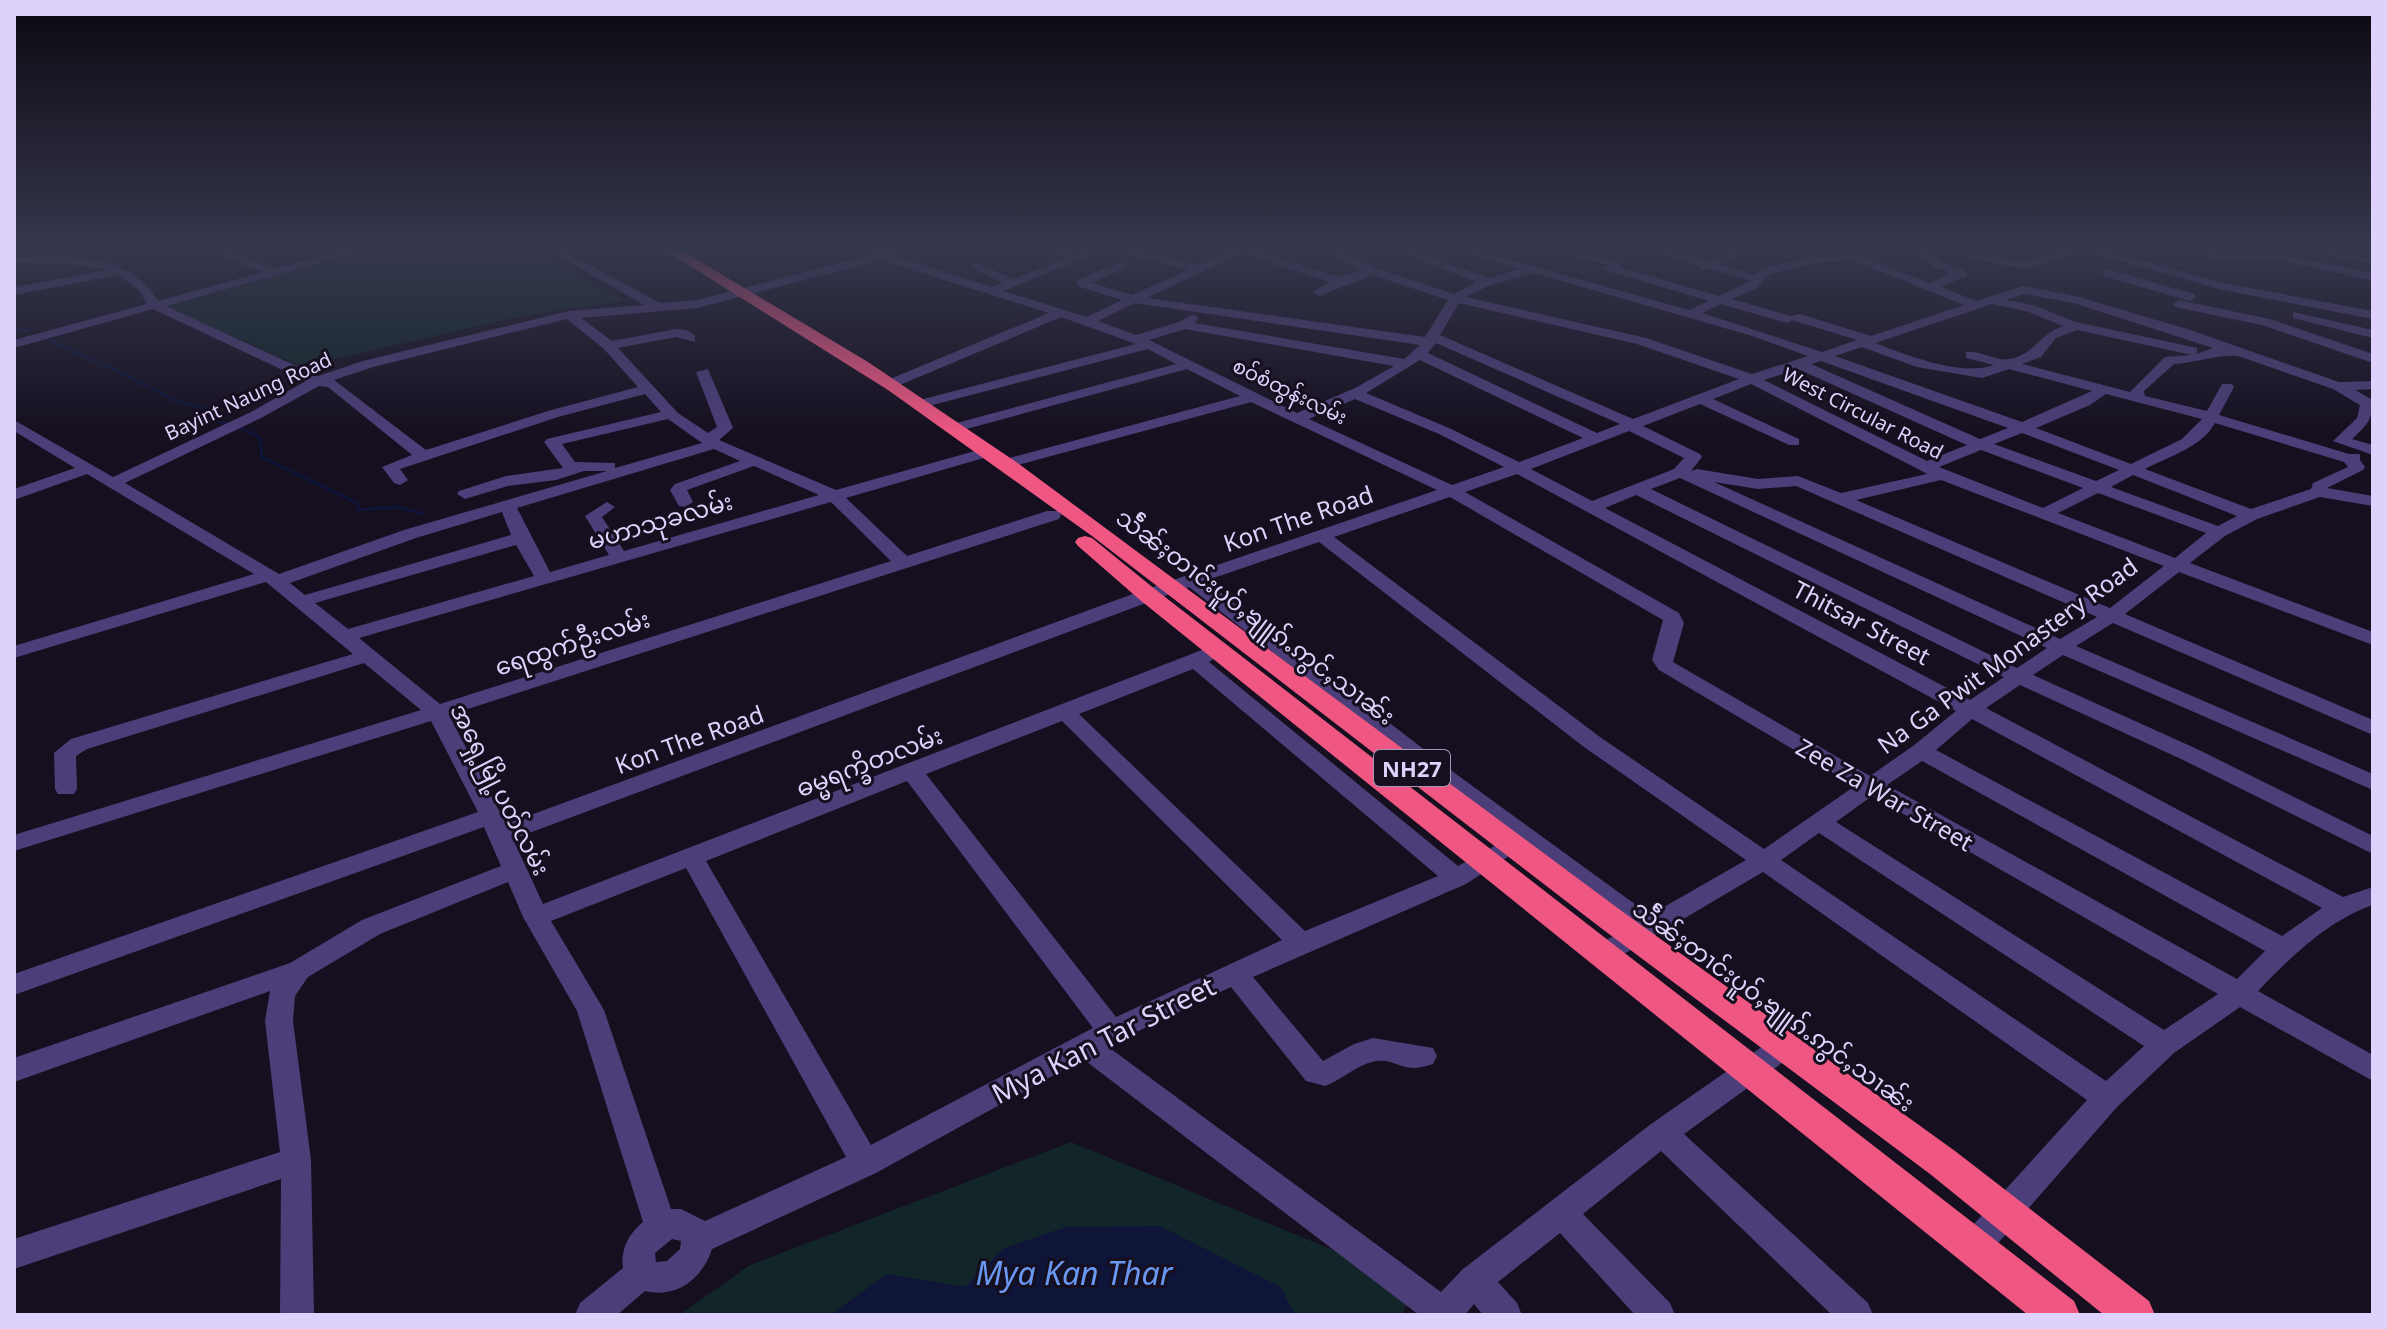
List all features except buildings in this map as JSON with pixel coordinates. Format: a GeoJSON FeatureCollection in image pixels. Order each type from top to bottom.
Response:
{"type":"FeatureCollection","features":[{"type":"Feature","properties":{"kind":"highway","name":"သဵႅၼ်ႈတၢင်းပူဝ်ႇၶျူၵ်ႉဢွင်ႇသၢၼ်း"},"geometry":{"type":"LineString","coordinates":[[761,311],[989,457],[1115,546],[1184,583],[1512,845],[1640,932],[1783,1047],[2008,1212],[2135,1315]]}},
{"type":"Feature","properties":{"kind":"highway","name":"သဵႅၼ်ႈတၢင်းပူဝ်ႇၶျူၵ်ႉဢွင်ႇသၢၼ်း"},"geometry":{"type":"LineString","coordinates":[[764,311],[890,384],[954,428],[1148,595],[1208,655],[1487,861],[2060,1315]]}},
{"type":"Feature","properties":{"kind":"street"},"geometry":{"type":"LineString","coordinates":[[14,344],[132,311]]}},
{"type":"Feature","properties":{"kind":"street"},"geometry":{"type":"LineString","coordinates":[[167,311],[317,381],[333,384],[422,455]]}},
{"type":"Feature","properties":{"kind":"street","name":"Bayint Naung Road"},"geometry":{"type":"LineString","coordinates":[[14,495],[164,459],[317,381],[446,344],[569,315],[607,311]]}},
{"type":"Feature","properties":{"kind":"street","name":"စဝ်စံထွန်းလမ်း"},"geometry":{"type":"LineString","coordinates":[[1053,311],[1144,342],[1297,419],[1452,491]]}},
{"type":"Feature","properties":{"kind":"street"},"geometry":{"type":"LineString","coordinates":[[1087,321],[1107,311]]}},
{"type":"Feature","properties":{"kind":"street"},"geometry":{"type":"LineString","coordinates":[[1202,311],[1432,340],[1692,454],[1692,461],[1680,472],[1589,508]]}},
{"type":"Feature","properties":{"kind":"street"},"geometry":{"type":"LineString","coordinates":[[921,404],[1144,342],[1184,325],[1202,311]]}},
{"type":"Feature","properties":{"kind":"street"},"geometry":{"type":"LineString","coordinates":[[1297,419],[1406,364],[1432,340],[1449,311]]}},
{"type":"Feature","properties":{"kind":"street","name":"West Circular Road"},"geometry":{"type":"LineString","coordinates":[[1508,311],[1666,348],[1752,379],[1942,475],[2371,637]]}},
{"type":"Feature","properties":{"kind":"street"},"geometry":{"type":"LineString","coordinates":[[1685,311],[1825,356],[2251,515]]}},
{"type":"Feature","properties":{"kind":"street"},"geometry":{"type":"LineString","coordinates":[[1692,313],[1696,311]]}},
{"type":"Feature","properties":{"kind":"street"},"geometry":{"type":"LineString","coordinates":[[1765,311],[1939,368],[1982,374],[2036,354],[2051,335],[2076,326]]}},
{"type":"Feature","properties":{"kind":"street"},"geometry":{"type":"LineString","coordinates":[[1754,332],[1813,311]]}},
{"type":"Feature","properties":{"kind":"street","name":"Kon The Road"},"geometry":{"type":"LineString","coordinates":[[14,985],[495,825],[1518,468],[1752,379],[1961,311]]}},
{"type":"Feature","properties":{"kind":"street"},"geometry":{"type":"LineString","coordinates":[[2037,311],[2076,326],[2208,355]]}},
{"type":"Feature","properties":{"kind":"street","name":"Kon The Road"},"geometry":{"type":"LineString","coordinates":[[2110,311],[2132,318]]}},
{"type":"Feature","properties":{"kind":"street"},"geometry":{"type":"LineString","coordinates":[[2132,318],[2154,311]]}},
{"type":"Feature","properties":{"kind":"street"},"geometry":{"type":"LineString","coordinates":[[2204,311],[2265,322],[2373,359]]}},
{"type":"Feature","properties":{"kind":"street"},"geometry":{"type":"LineString","coordinates":[[2265,322],[2311,311]]}},
{"type":"Feature","properties":{"kind":"street"},"geometry":{"type":"LineString","coordinates":[[2352,311],[2373,315]]}},
{"type":"Feature","properties":{"kind":"street"},"geometry":{"type":"LineString","coordinates":[[890,384],[1060,313]]}},
{"type":"Feature","properties":{"kind":"street"},"geometry":{"type":"LineString","coordinates":[[2219,314],[2235,351]]}},
{"type":"Feature","properties":{"kind":"street"},"geometry":{"type":"LineString","coordinates":[[569,315],[609,346],[670,414],[712,442],[833,495],[904,563]]}},
{"type":"Feature","properties":{"kind":"street"},"geometry":{"type":"LineString","coordinates":[[2132,318],[2338,386],[2368,403],[2364,420],[2341,441]]}},
{"type":"Feature","properties":{"kind":"street"},"geometry":{"type":"LineString","coordinates":[[2292,318],[2312,328]]}},
{"type":"Feature","properties":{"kind":"street"},"geometry":{"type":"LineString","coordinates":[[2292,318],[2373,334]]}},
{"type":"Feature","properties":{"kind":"street"},"geometry":{"type":"LineString","coordinates":[[1184,325],[1406,364]]}},
{"type":"Feature","properties":{"kind":"street"},"geometry":{"type":"LineString","coordinates":[[609,346],[676,333],[690,339]]}},
{"type":"Feature","properties":{"kind":"street"},"geometry":{"type":"LineString","coordinates":[[2132,398],[2138,396],[2137,390],[2170,360],[2195,359],[2217,350],[2235,351]]}},
{"type":"Feature","properties":{"kind":"street"},"geometry":{"type":"LineString","coordinates":[[1419,354],[1596,438]]}},
{"type":"Feature","properties":{"kind":"street"},"geometry":{"type":"LineString","coordinates":[[1971,355],[2132,398],[2214,412],[2372,450]]}},
{"type":"Feature","properties":{"kind":"street"},"geometry":{"type":"LineString","coordinates":[[954,428],[1191,364]]}},
{"type":"Feature","properties":{"kind":"street"},"geometry":{"type":"LineString","coordinates":[[1799,364],[1980,445],[2219,532]]}},
{"type":"Feature","properties":{"kind":"street"},"geometry":{"type":"LineString","coordinates":[[14,652],[273,578],[712,442],[725,428],[703,372]]}},
{"type":"Feature","properties":{"kind":"street"},"geometry":{"type":"LineString","coordinates":[[2338,386],[2373,385]]}},
{"type":"Feature","properties":{"kind":"street"},"geometry":{"type":"LineString","coordinates":[[2044,514],[2187,442],[2205,428],[2227,387]]}},
{"type":"Feature","properties":{"kind":"street"},"geometry":{"type":"LineString","coordinates":[[400,480],[390,467],[649,388]]}},
{"type":"Feature","properties":{"kind":"street"},"geometry":{"type":"LineString","coordinates":[[1926,467],[2085,402],[2103,390]]}},
{"type":"Feature","properties":{"kind":"street","name":"Thitsar Street"},"geometry":{"type":"LineString","coordinates":[[1353,393],[1444,431],[1518,468],[2341,907]]}},
{"type":"Feature","properties":{"kind":"street","name":"မဟာသုခလမ်း"},"geometry":{"type":"LineString","coordinates":[[346,636],[833,495],[1252,397]]}},
{"type":"Feature","properties":{"kind":"street"},"geometry":{"type":"LineString","coordinates":[[1701,399],[1794,442]]}},
{"type":"Feature","properties":{"kind":"street"},"geometry":{"type":"LineString","coordinates":[[2214,412],[2350,459],[2357,467],[2319,486],[2319,492]]}},
{"type":"Feature","properties":{"kind":"street"},"geometry":{"type":"LineString","coordinates":[[554,441],[670,414]]}},
{"type":"Feature","properties":{"kind":"street"},"geometry":{"type":"LineString","coordinates":[[538,420],[567,464],[578,469]]}},
{"type":"Feature","properties":{"kind":"street","name":"အရှေ့မြို့ပတ်လမ်း"},"geometry":{"type":"LineString","coordinates":[[14,425],[273,578],[437,712],[495,825],[536,917],[590,1010],[661,1228]]}},
{"type":"Feature","properties":{"kind":"street"},"geometry":{"type":"LineString","coordinates":[[2350,459],[2372,450]]}},
{"type":"Feature","properties":{"kind":"street"},"geometry":{"type":"LineString","coordinates":[[685,502],[678,490],[681,487],[754,461]]}},
{"type":"Feature","properties":{"kind":"street"},"geometry":{"type":"LineString","coordinates":[[465,494],[506,481],[578,469],[637,467]]}},
{"type":"Feature","properties":{"kind":"street"},"geometry":{"type":"LineString","coordinates":[[1680,472],[1758,484],[1794,480],[2373,728]]}},
{"type":"Feature","properties":{"kind":"street"},"geometry":{"type":"LineString","coordinates":[[1680,472],[2061,647],[2373,783]]}},
{"type":"Feature","properties":{"kind":"street"},"geometry":{"type":"LineString","coordinates":[[1837,499],[1942,475]]}},
{"type":"Feature","properties":{"kind":"street"},"geometry":{"type":"LineString","coordinates":[[1639,490],[2020,677],[2189,754],[2373,846]]}},
{"type":"Feature","properties":{"kind":"street","name":"Zee Za War Street"},"geometry":{"type":"LineString","coordinates":[[1452,491],[1672,617],[1674,623],[1662,660],[1666,666],[1869,785],[2373,1069]]}},
{"type":"Feature","properties":{"kind":"street","name":"Na Ga Pwit Monastery Road"},"geometry":{"type":"LineString","coordinates":[[1603,954],[1763,861],[1921,751],[1972,708],[2110,617],[2219,532],[2251,515],[2319,492],[2373,501]]}},
{"type":"Feature","properties":{"kind":"street"},"geometry":{"type":"LineString","coordinates":[[507,505],[521,538],[544,578]]}},
{"type":"Feature","properties":{"kind":"street"},"geometry":{"type":"LineString","coordinates":[[607,507],[593,516],[619,556]]}},
{"type":"Feature","properties":{"kind":"street","name":"ရေထွက်ဦးလမ်း"},"geometry":{"type":"LineString","coordinates":[[14,843],[437,712],[1053,515]]}},
{"type":"Feature","properties":{"kind":"street"},"geometry":{"type":"LineString","coordinates":[[1321,535],[1592,742],[2107,1098]]}},
{"type":"Feature","properties":{"kind":"street"},"geometry":{"type":"LineString","coordinates":[[303,601],[521,538]]}},
{"type":"Feature","properties":{"kind":"street"},"geometry":{"type":"LineString","coordinates":[[1184,583],[1448,779],[1640,932]]}},
{"type":"Feature","properties":{"kind":"street"},"geometry":{"type":"LineString","coordinates":[[66,789],[65,753],[79,744],[369,655]]}},
{"type":"Feature","properties":{"kind":"street"},"geometry":{"type":"LineString","coordinates":[[1208,655],[1457,878]]}},
{"type":"Feature","properties":{"kind":"street","name":"ဓမ္မရက္ခိတလမ်း"},"geometry":{"type":"LineString","coordinates":[[536,917],[1208,655]]}},
{"type":"Feature","properties":{"kind":"street"},"geometry":{"type":"LineString","coordinates":[[1065,712],[1301,943]]}},
{"type":"Feature","properties":{"kind":"street"},"geometry":{"type":"LineString","coordinates":[[1921,751],[2283,949]]}},
{"type":"Feature","properties":{"kind":"street"},"geometry":{"type":"LineString","coordinates":[[912,772],[1098,1038],[1442,1314],[1475,1280],[1561,1212],[1662,1133],[1783,1047]]}},
{"type":"Feature","properties":{"kind":"street"},"geometry":{"type":"LineString","coordinates":[[1819,822],[2164,1045]]}},
{"type":"Feature","properties":{"kind":"street","name":"Mya Kan Tar Street"},"geometry":{"type":"LineString","coordinates":[[698,1240],[865,1163],[1098,1038],[1301,943],[1457,878],[1512,845]]}},
{"type":"Feature","properties":{"kind":"street"},"geometry":{"type":"LineString","coordinates":[[692,858],[865,1163]]}},
{"type":"Feature","properties":{"kind":"street"},"geometry":{"type":"LineString","coordinates":[[14,1070],[299,970],[371,927],[514,870]]}},
{"type":"Feature","properties":{"kind":"street"},"geometry":{"type":"LineString","coordinates":[[1974,1247],[2107,1098],[2164,1045],[2239,994],[2283,949],[2341,907],[2373,896]]}},
{"type":"Feature","properties":{"kind":"street"},"geometry":{"type":"LineString","coordinates":[[297,1315],[296,1160],[279,1021],[282,994],[299,970]]}},
{"type":"Feature","properties":{"kind":"street"},"geometry":{"type":"LineString","coordinates":[[1235,973],[1316,1073],[1325,1074],[1381,1047],[1392,1049],[1405,1058],[1423,1056]]}},
{"type":"Feature","properties":{"kind":"street"},"geometry":{"type":"LineString","coordinates":[[1662,1133],[1856,1315]]}},
{"type":"Feature","properties":{"kind":"street"},"geometry":{"type":"LineString","coordinates":[[14,1254],[296,1160]]}},
{"type":"Feature","properties":{"kind":"street"},"geometry":{"type":"LineString","coordinates":[[1561,1212],[1658,1315]]}},
{"type":"Feature","properties":{"kind":"street"},"geometry":{"type":"LineString","coordinates":[[671,1224],[689,1227],[698,1240],[693,1258],[678,1272],[658,1279],[642,1273],[637,1258],[639,1249],[652,1233],[671,1224]]}},
{"type":"Feature","properties":{"kind":"street"},"geometry":{"type":"LineString","coordinates":[[592,1315],[642,1273]]}},
{"type":"Feature","properties":{"kind":"street"},"geometry":{"type":"LineString","coordinates":[[1475,1280],[1505,1315]]}},
{"type":"Feature","properties":{"kind":"green space"},"geometry":{"type":"Polygon","coordinates":[[[177,311],[557,311],[508,319],[301,367],[177,311]]]}},
{"type":"Feature","properties":{"kind":"green space"},"geometry":{"type":"Polygon","coordinates":[[[1071,1142],[1416,1284],[1402,1315],[679,1315],[750,1265],[1071,1142]]]}},
{"type":"Feature","properties":{"kind":"water","name":"Mya Kan Thar"},"geometry":{"type":"Polygon","coordinates":[[[1160,1226],[1281,1287],[1295,1315],[830,1315],[887,1274],[965,1287],[1004,1248],[1066,1227],[1160,1226]]]}},
{"type":"Feature","properties":{"kind":"waterway"},"geometry":{"type":"LineString","coordinates":[[14,330],[30,330]]}},
{"type":"Feature","properties":{"kind":"waterway"},"geometry":{"type":"LineString","coordinates":[[48,339],[100,364]]}},
{"type":"Feature","properties":{"kind":"waterway"},"geometry":{"type":"LineString","coordinates":[[107,366],[146,386]]}},
{"type":"Feature","properties":{"kind":"waterway"},"geometry":{"type":"LineString","coordinates":[[151,388],[176,401],[204,408],[217,421],[232,425]]}},
{"type":"Feature","properties":{"kind":"waterway"},"geometry":{"type":"LineString","coordinates":[[240,427],[260,438],[262,457],[357,503],[358,510],[397,507],[424,514]]}}]}
